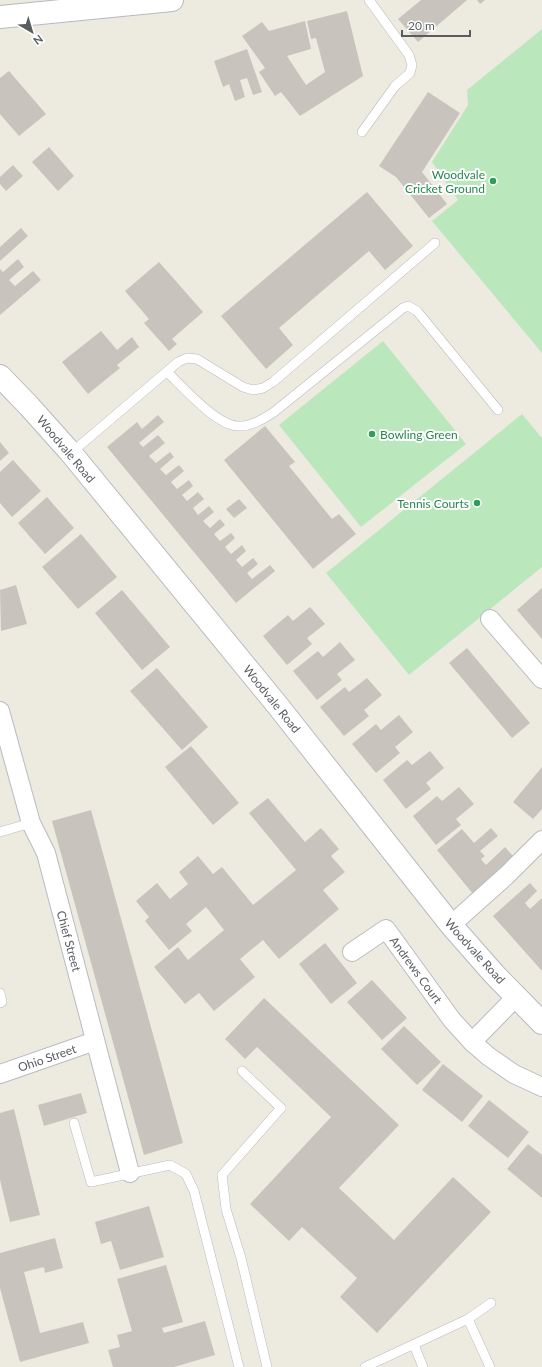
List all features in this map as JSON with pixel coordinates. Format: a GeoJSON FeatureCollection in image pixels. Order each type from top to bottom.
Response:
{"type":"FeatureCollection","features":[{"type":"Feature","properties":{"kind":"main road"},"geometry":{"type":"LineString","coordinates":[[0,17],[172,0]]}},
{"type":"Feature","properties":{"kind":"main road","name":"Woodvale Road"},"geometry":{"type":"LineString","coordinates":[[0,376],[71,453],[278,706],[451,926],[516,997],[542,1022]]}},
{"type":"Feature","properties":{"kind":"street"},"geometry":{"type":"LineString","coordinates":[[490,619],[542,679]]}},
{"type":"Feature","properties":{"kind":"street","name":"Chief Street"},"geometry":{"type":"LineString","coordinates":[[0,711],[32,824],[46,853],[130,1173]]}},
{"type":"Feature","properties":{"kind":"street"},"geometry":{"type":"LineString","coordinates":[[451,926],[507,875],[542,840]]}},
{"type":"Feature","properties":{"kind":"street","name":"Andrews Court"},"geometry":{"type":"LineString","coordinates":[[352,952],[386,929],[452,1020],[472,1042],[488,1056],[514,1074],[542,1087]]}},
{"type":"Feature","properties":{"kind":"street"},"geometry":{"type":"LineString","coordinates":[[472,1042],[516,997]]}},
{"type":"Feature","properties":{"kind":"street","name":"Ohio Street"},"geometry":{"type":"LineString","coordinates":[[0,1074],[95,1041]]}},
{"type":"Feature","properties":{"kind":"lane"},"geometry":{"type":"LineString","coordinates":[[362,132],[395,86],[410,73],[412,65],[410,55],[369,0]]}},
{"type":"Feature","properties":{"kind":"lane"},"geometry":{"type":"LineString","coordinates":[[71,453],[178,362],[188,358],[197,359],[243,387],[253,390],[263,388],[273,382],[435,243]]}},
{"type":"Feature","properties":{"kind":"lane"},"geometry":{"type":"LineString","coordinates":[[167,372],[213,415],[236,426],[247,425],[260,420],[286,403],[403,308],[408,306],[417,311],[498,410]]}},
{"type":"Feature","properties":{"kind":"lane"},"geometry":{"type":"LineString","coordinates":[[0,832],[32,824]]}},
{"type":"Feature","properties":{"kind":"lane"},"geometry":{"type":"LineString","coordinates":[[0,993],[2,1002],[0,1003]]}},
{"type":"Feature","properties":{"kind":"lane"},"geometry":{"type":"LineString","coordinates":[[242,1071],[281,1108],[222,1175],[226,1209],[241,1258],[267,1367]]}},
{"type":"Feature","properties":{"kind":"lane"},"geometry":{"type":"LineString","coordinates":[[74,1123],[91,1182],[170,1165],[186,1174],[194,1191],[239,1367]]}},
{"type":"Feature","properties":{"kind":"lane"},"geometry":{"type":"LineString","coordinates":[[365,1367],[468,1319],[491,1303]]}},
{"type":"Feature","properties":{"kind":"lane"},"geometry":{"type":"LineString","coordinates":[[468,1319],[490,1367]]}},
{"type":"Feature","properties":{"kind":"lane"},"geometry":{"type":"LineString","coordinates":[[414,1345],[423,1367]]}},
{"type":"Feature","properties":{"kind":"green space","name":"Woodvale Cricket Ground"},"geometry":{"type":"Polygon","coordinates":[[[542,29],[542,353],[432,221],[458,200],[432,162],[468,105],[467,90],[542,29]]]}},
{"type":"Feature","properties":{"kind":"green space","name":"Bowling Green"},"geometry":{"type":"Polygon","coordinates":[[[383,341],[466,444],[361,527],[279,425],[383,341]]]}},
{"type":"Feature","properties":{"kind":"green space","name":"Tennis Courts"},"geometry":{"type":"Polygon","coordinates":[[[522,414],[542,438],[542,567],[409,675],[326,573],[522,414]]]}},
{"type":"Feature","properties":{"kind":"building"},"geometry":{"type":"Polygon","coordinates":[[[421,0],[467,0],[418,42],[398,19],[421,0]]]}},
{"type":"Feature","properties":{"kind":"building"},"geometry":{"type":"Polygon","coordinates":[[[477,0],[485,0],[480,4],[477,0]]]}},
{"type":"Feature","properties":{"kind":"building"},"geometry":{"type":"Polygon","coordinates":[[[347,11],[363,76],[300,116],[281,92],[275,96],[259,72],[265,68],[242,36],[262,22],[269,31],[305,21],[311,49],[287,56],[306,85],[325,72],[316,38],[311,39],[307,21],[347,11]]]}},
{"type":"Feature","properties":{"kind":"building"},"geometry":{"type":"Polygon","coordinates":[[[247,49],[262,92],[253,95],[247,78],[240,80],[245,97],[235,101],[229,84],[223,87],[214,61],[247,49]]]}},
{"type":"Feature","properties":{"kind":"building"},"geometry":{"type":"Polygon","coordinates":[[[9,71],[46,114],[19,136],[0,114],[0,78],[9,71]]]}},
{"type":"Feature","properties":{"kind":"building"},"geometry":{"type":"Polygon","coordinates":[[[428,92],[460,113],[422,172],[447,204],[429,218],[396,177],[379,166],[428,92]]]}},
{"type":"Feature","properties":{"kind":"building"},"geometry":{"type":"Polygon","coordinates":[[[49,147],[74,176],[58,191],[32,162],[49,147]]]}},
{"type":"Feature","properties":{"kind":"building"},"geometry":{"type":"Polygon","coordinates":[[[13,165],[23,176],[6,191],[0,184],[0,177],[13,165]]]}},
{"type":"Feature","properties":{"kind":"building"},"geometry":{"type":"Polygon","coordinates":[[[367,192],[413,246],[385,270],[369,251],[279,328],[293,345],[266,369],[221,316],[367,192]]]}},
{"type":"Feature","properties":{"kind":"building"},"geometry":{"type":"Polygon","coordinates":[[[21,228],[28,236],[0,261],[0,247],[21,228]]]}},
{"type":"Feature","properties":{"kind":"building"},"geometry":{"type":"Polygon","coordinates":[[[18,259],[24,267],[9,280],[15,286],[33,271],[41,280],[0,315],[0,269],[3,272],[18,259]]]}},
{"type":"Feature","properties":{"kind":"building"},"geometry":{"type":"Polygon","coordinates":[[[159,262],[203,312],[172,339],[177,344],[169,351],[144,323],[149,319],[125,291],[159,262]]]}},
{"type":"Feature","properties":{"kind":"building"},"geometry":{"type":"Polygon","coordinates":[[[101,331],[117,350],[132,337],[139,347],[117,365],[120,368],[88,394],[62,362],[101,331]]]}},
{"type":"Feature","properties":{"kind":"building"},"geometry":{"type":"Polygon","coordinates":[[[158,415],[164,422],[139,443],[143,447],[158,435],[165,443],[149,456],[156,463],[170,452],[174,457],[160,469],[166,475],[179,465],[184,471],[171,482],[177,489],[189,480],[193,486],[182,495],[187,501],[198,492],[204,499],[193,508],[198,515],[209,506],[214,512],[203,521],[210,528],[220,519],[225,525],[214,534],[220,541],[231,533],[235,538],[225,547],[231,554],[242,545],[246,551],[236,560],[242,567],[253,558],[258,564],[247,573],[252,579],[270,565],[275,571],[236,603],[107,447],[137,422],[142,429],[158,415]]]}},
{"type":"Feature","properties":{"kind":"building"},"geometry":{"type":"Polygon","coordinates":[[[265,426],[295,462],[289,466],[332,519],[339,514],[356,534],[313,569],[224,460],[265,426]]]}},
{"type":"Feature","properties":{"kind":"building"},"geometry":{"type":"Polygon","coordinates":[[[0,442],[9,453],[0,461],[0,442]]]}},
{"type":"Feature","properties":{"kind":"building"},"geometry":{"type":"Polygon","coordinates":[[[13,460],[41,491],[12,517],[0,503],[0,472],[13,460]]]}},
{"type":"Feature","properties":{"kind":"building"},"geometry":{"type":"Polygon","coordinates":[[[47,497],[74,528],[45,554],[18,523],[47,497]]]}},
{"type":"Feature","properties":{"kind":"building"},"geometry":{"type":"Polygon","coordinates":[[[239,499],[247,508],[234,518],[226,509],[239,499]]]}},
{"type":"Feature","properties":{"kind":"building"},"geometry":{"type":"Polygon","coordinates":[[[81,534],[117,577],[78,609],[42,567],[81,534]]]}},
{"type":"Feature","properties":{"kind":"building"},"geometry":{"type":"Polygon","coordinates":[[[16,585],[27,624],[1,631],[0,590],[16,585]]]}},
{"type":"Feature","properties":{"kind":"building"},"geometry":{"type":"Polygon","coordinates":[[[542,588],[542,639],[517,610],[542,588]]]}},
{"type":"Feature","properties":{"kind":"building"},"geometry":{"type":"Polygon","coordinates":[[[122,590],[170,647],[142,670],[95,613],[122,590]]]}},
{"type":"Feature","properties":{"kind":"building"},"geometry":{"type":"Polygon","coordinates":[[[310,607],[325,624],[307,638],[312,644],[287,665],[263,636],[288,615],[293,621],[310,607]]]}},
{"type":"Feature","properties":{"kind":"building"},"geometry":{"type":"Polygon","coordinates":[[[340,642],[355,660],[337,674],[342,680],[317,700],[293,671],[318,651],[323,657],[340,642]]]}},
{"type":"Feature","properties":{"kind":"building"},"geometry":{"type":"Polygon","coordinates":[[[467,648],[530,723],[512,738],[449,663],[467,648]]]}},
{"type":"Feature","properties":{"kind":"building"},"geometry":{"type":"Polygon","coordinates":[[[157,668],[208,727],[182,750],[130,691],[157,668]]]}},
{"type":"Feature","properties":{"kind":"building"},"geometry":{"type":"Polygon","coordinates":[[[367,678],[382,695],[364,710],[369,716],[344,736],[320,707],[345,687],[349,692],[367,678]]]}},
{"type":"Feature","properties":{"kind":"building"},"geometry":{"type":"Polygon","coordinates":[[[399,715],[413,732],[395,747],[400,753],[376,773],[352,744],[376,724],[381,730],[399,715]]]}},
{"type":"Feature","properties":{"kind":"building"},"geometry":{"type":"Polygon","coordinates":[[[191,746],[239,803],[213,825],[165,767],[191,746]]]}},
{"type":"Feature","properties":{"kind":"building"},"geometry":{"type":"Polygon","coordinates":[[[430,751],[444,768],[426,783],[431,789],[406,809],[383,780],[407,760],[412,765],[430,751]]]}},
{"type":"Feature","properties":{"kind":"building"},"geometry":{"type":"Polygon","coordinates":[[[542,767],[542,809],[533,819],[513,802],[542,767]]]}},
{"type":"Feature","properties":{"kind":"building"},"geometry":{"type":"Polygon","coordinates":[[[459,787],[474,804],[456,819],[461,825],[436,845],[413,816],[437,796],[442,801],[459,787]]]}},
{"type":"Feature","properties":{"kind":"building"},"geometry":{"type":"Polygon","coordinates":[[[268,798],[305,842],[321,828],[339,849],[331,856],[345,872],[323,890],[339,909],[279,959],[263,940],[240,959],[255,977],[214,1011],[199,993],[185,1004],[154,967],[178,947],[188,960],[224,930],[206,907],[186,924],[192,931],[169,950],[145,921],[149,917],[136,901],[157,883],[170,899],[188,884],[179,872],[198,856],[213,874],[222,867],[253,905],[296,870],[249,813],[268,798]]]}},
{"type":"Feature","properties":{"kind":"building"},"geometry":{"type":"Polygon","coordinates":[[[91,810],[183,1143],[144,1155],[52,821],[91,810]]]}},
{"type":"Feature","properties":{"kind":"building"},"geometry":{"type":"Polygon","coordinates":[[[491,828],[498,836],[480,851],[485,856],[481,859],[486,865],[505,847],[513,856],[473,894],[437,850],[462,829],[474,843],[491,828]]]}},
{"type":"Feature","properties":{"kind":"building"},"geometry":{"type":"Polygon","coordinates":[[[530,883],[537,891],[525,903],[530,909],[542,898],[542,971],[493,916],[530,883]]]}},
{"type":"Feature","properties":{"kind":"building"},"geometry":{"type":"Polygon","coordinates":[[[325,943],[357,983],[331,1004],[299,964],[325,943]]]}},
{"type":"Feature","properties":{"kind":"building"},"geometry":{"type":"Polygon","coordinates":[[[372,980],[407,1018],[382,1040],[347,1002],[372,980]]]}},
{"type":"Feature","properties":{"kind":"building"},"geometry":{"type":"Polygon","coordinates":[[[264,998],[399,1125],[339,1188],[394,1240],[453,1177],[491,1212],[377,1333],[340,1297],[357,1278],[302,1227],[289,1241],[250,1204],[331,1117],[257,1047],[245,1059],[225,1039],[264,998]]]}},
{"type":"Feature","properties":{"kind":"building"},"geometry":{"type":"Polygon","coordinates":[[[404,1026],[441,1062],[417,1085],[381,1049],[404,1026]]]}},
{"type":"Feature","properties":{"kind":"building"},"geometry":{"type":"Polygon","coordinates":[[[443,1064],[483,1096],[462,1122],[422,1090],[443,1064]]]}},
{"type":"Feature","properties":{"kind":"building"},"geometry":{"type":"Polygon","coordinates":[[[81,1093],[87,1113],[44,1126],[38,1105],[81,1093]]]}},
{"type":"Feature","properties":{"kind":"building"},"geometry":{"type":"Polygon","coordinates":[[[489,1100],[529,1132],[508,1158],[468,1126],[489,1100]]]}},
{"type":"Feature","properties":{"kind":"building"},"geometry":{"type":"Polygon","coordinates":[[[14,1109],[40,1215],[10,1222],[0,1180],[0,1113],[14,1109]]]}},
{"type":"Feature","properties":{"kind":"building"},"geometry":{"type":"Polygon","coordinates":[[[528,1144],[542,1155],[542,1198],[507,1169],[528,1144]]]}},
{"type":"Feature","properties":{"kind":"building"},"geometry":{"type":"Polygon","coordinates":[[[149,1206],[164,1257],[120,1270],[111,1241],[101,1244],[95,1222],[149,1206]]]}},
{"type":"Feature","properties":{"kind":"building"},"geometry":{"type":"Polygon","coordinates":[[[55,1238],[63,1268],[45,1273],[44,1267],[24,1272],[40,1333],[83,1322],[89,1343],[20,1362],[0,1288],[0,1253],[55,1238]]]}},
{"type":"Feature","properties":{"kind":"building"},"geometry":{"type":"Polygon","coordinates":[[[166,1265],[183,1322],[162,1328],[164,1333],[205,1321],[215,1355],[174,1367],[113,1367],[108,1350],[120,1347],[117,1335],[132,1331],[117,1279],[166,1265]]]}},
{"type":"Feature","properties":{"kind":"place","name":"Woodvale Cricket Ground"},"geometry":{"type":"Point","coordinates":[493,181]}},
{"type":"Feature","properties":{"kind":"place","name":"Bowling Green"},"geometry":{"type":"Point","coordinates":[372,434]}},
{"type":"Feature","properties":{"kind":"place","name":"Tennis Courts"},"geometry":{"type":"Point","coordinates":[477,503]}}]}
